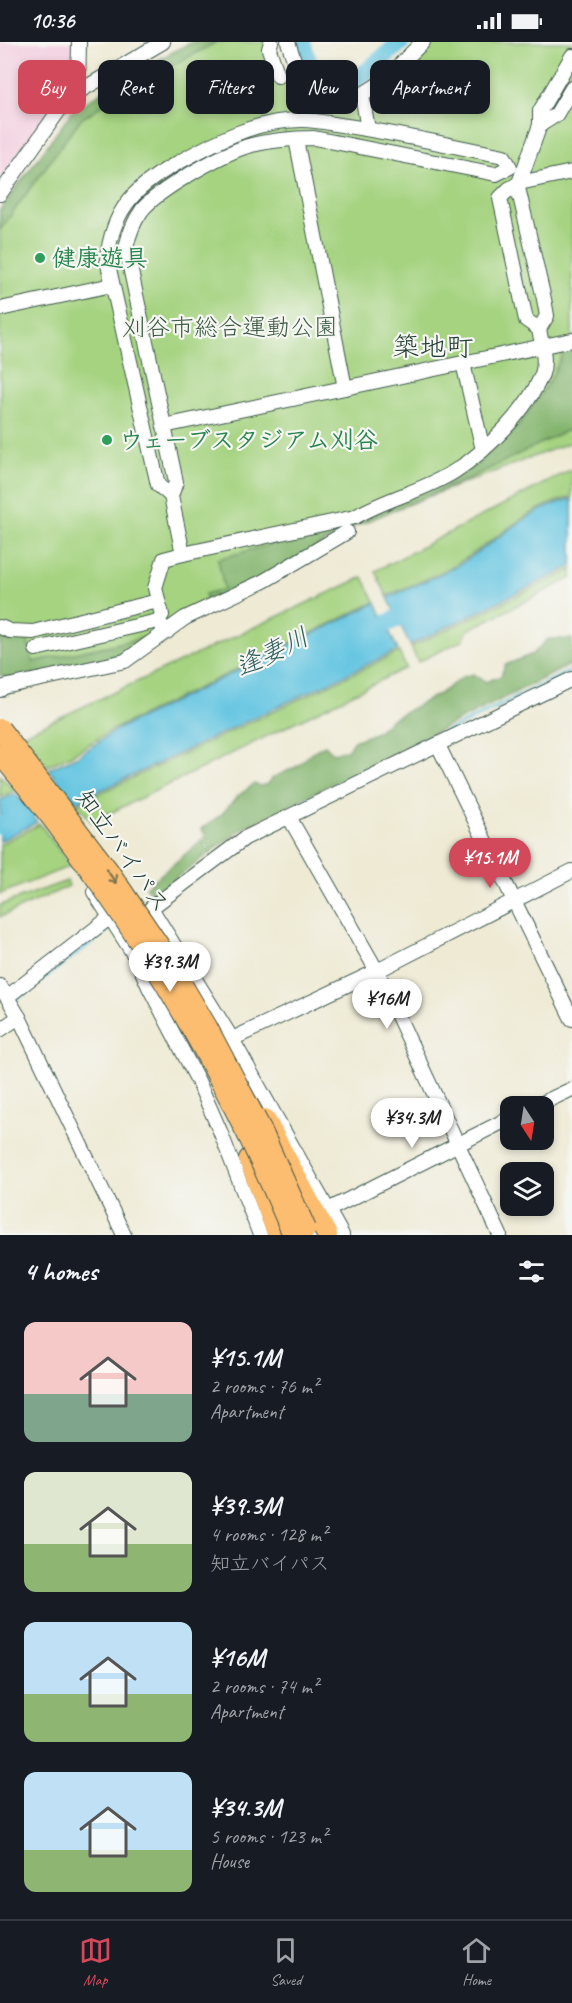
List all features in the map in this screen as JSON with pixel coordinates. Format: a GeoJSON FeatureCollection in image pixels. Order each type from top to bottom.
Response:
{"type":"FeatureCollection","features":[{"type":"Feature","properties":{"kind":"highway","name":"知立バイパス"},"geometry":{"type":"LineString","coordinates":[[0,729],[108,870],[160,947],[206,1024],[261,1129],[302,1233]]}},
{"type":"Feature","properties":{"kind":"highway","name":"知立バイパス"},"geometry":{"type":"LineString","coordinates":[[0,754],[79,854],[161,976],[230,1098],[258,1156],[302,1233]]}},
{"type":"Feature","properties":{"kind":"highway"},"geometry":{"type":"LineString","coordinates":[[161,976],[180,1026],[227,1113],[257,1176],[278,1235]]}},
{"type":"Feature","properties":{"kind":"highway"},"geometry":{"type":"LineString","coordinates":[[238,1085],[255,1100],[327,1235]]}},
{"type":"Feature","properties":{"kind":"street"},"geometry":{"type":"LineString","coordinates":[[79,42],[79,60]]}},
{"type":"Feature","properties":{"kind":"street"},"geometry":{"type":"LineString","coordinates":[[86,87],[144,47],[163,42]]}},
{"type":"Feature","properties":{"kind":"street"},"geometry":{"type":"LineString","coordinates":[[271,42],[269,49],[278,76]]}},
{"type":"Feature","properties":{"kind":"street"},"geometry":{"type":"LineString","coordinates":[[288,42],[306,87],[319,99],[340,102],[362,95],[423,42]]}},
{"type":"Feature","properties":{"kind":"street"},"geometry":{"type":"LineString","coordinates":[[162,615],[155,588],[164,558],[355,517],[370,508],[454,472],[502,433],[527,399],[543,372],[543,346],[539,329],[526,320],[500,198],[514,186],[540,125],[540,111],[572,56]]}},
{"type":"Feature","properties":{"kind":"street"},"geometry":{"type":"LineString","coordinates":[[540,125],[556,115],[572,88]]}},
{"type":"Feature","properties":{"kind":"street"},"geometry":{"type":"LineString","coordinates":[[362,95],[368,129]]}},
{"type":"Feature","properties":{"kind":"street"},"geometry":{"type":"LineString","coordinates":[[1,192],[56,114]]}},
{"type":"Feature","properties":{"kind":"street"},"geometry":{"type":"LineString","coordinates":[[171,496],[158,485],[107,260],[118,217],[125,204],[141,186],[222,138],[254,128],[303,120],[368,129],[504,156],[510,167],[514,186],[519,192],[544,299],[547,316],[539,329]]}},
{"type":"Feature","properties":{"kind":"street"},"geometry":{"type":"LineString","coordinates":[[183,554],[171,496],[176,482],[126,248],[137,218],[149,203],[195,172],[246,147],[296,139],[314,138],[496,174],[510,167]]}},
{"type":"Feature","properties":{"kind":"street"},"geometry":{"type":"LineString","coordinates":[[296,139],[345,388]]}},
{"type":"Feature","properties":{"kind":"street"},"geometry":{"type":"LineString","coordinates":[[514,186],[572,172]]}},
{"type":"Feature","properties":{"kind":"street"},"geometry":{"type":"LineString","coordinates":[[0,309],[112,285]]}},
{"type":"Feature","properties":{"kind":"street"},"geometry":{"type":"LineString","coordinates":[[164,426],[572,340]]}},
{"type":"Feature","properties":{"kind":"street"},"geometry":{"type":"LineString","coordinates":[[463,363],[483,450]]}},
{"type":"Feature","properties":{"kind":"street"},"geometry":{"type":"LineString","coordinates":[[1,687],[125,661],[185,618],[264,581],[347,532]]}},
{"type":"Feature","properties":{"kind":"street"},"geometry":{"type":"LineString","coordinates":[[0,627],[10,631],[33,632],[158,601]]}},
{"type":"Feature","properties":{"kind":"street"},"geometry":{"type":"LineString","coordinates":[[36,649],[158,621],[168,632]]}},
{"type":"Feature","properties":{"kind":"street"},"geometry":{"type":"LineString","coordinates":[[342,1235],[232,1039],[151,909],[244,838],[572,679]]}},
{"type":"Feature","properties":{"kind":"street"},"geometry":{"type":"LineString","coordinates":[[438,745],[572,1019]]}},
{"type":"Feature","properties":{"kind":"street"},"geometry":{"type":"LineString","coordinates":[[17,786],[65,846],[136,958],[207,1101],[260,1235]]}},
{"type":"Feature","properties":{"kind":"street"},"geometry":{"type":"LineString","coordinates":[[289,817],[376,971],[500,1235]]}},
{"type":"Feature","properties":{"kind":"street"},"geometry":{"type":"LineString","coordinates":[[232,1039],[376,971],[572,871]]}},
{"type":"Feature","properties":{"kind":"street"},"geometry":{"type":"LineString","coordinates":[[105,922],[3,992],[18,1017],[124,1235]]}},
{"type":"Feature","properties":{"kind":"street"},"geometry":{"type":"LineString","coordinates":[[0,1030],[18,1017]]}},
{"type":"Feature","properties":{"kind":"street"},"geometry":{"type":"LineString","coordinates":[[554,1098],[572,1089]]}},
{"type":"Feature","properties":{"kind":"street"},"geometry":{"type":"LineString","coordinates":[[328,1210],[500,1123]]}},
{"type":"Feature","properties":{"kind":"shaded area"},"geometry":{"type":"Polygon","coordinates":[[[0,42],[76,42],[76,60],[18,60],[18,114],[49,114],[0,182],[0,42]]]}},
{"type":"Feature","properties":{"kind":"green space","name":"刈谷市総合運動公園"},"geometry":{"type":"Polygon","coordinates":[[[192,42],[272,42],[286,76],[286,114],[358,114],[358,106],[369,99],[370,95],[370,114],[490,114],[490,60],[410,60],[431,42],[572,42],[572,442],[338,531],[125,656],[0,675],[0,210],[71,114],[86,114],[86,103],[98,94],[98,114],[174,114],[174,60],[158,60],[192,42]]]}},
{"type":"Feature","properties":{"kind":"green space"},"geometry":{"type":"Polygon","coordinates":[[[192,42],[217,42],[174,64],[174,60],[158,60],[192,42]]]}},
{"type":"Feature","properties":{"kind":"green space"},"geometry":{"type":"Polygon","coordinates":[[[98,94],[98,108],[80,120],[0,230],[0,210],[71,114],[86,114],[86,103],[98,94]]]}},
{"type":"Feature","properties":{"kind":"green space"},"geometry":{"type":"Polygon","coordinates":[[[572,349],[572,428],[466,480],[346,530],[265,577],[207,603],[205,594],[224,589],[218,559],[347,523],[449,482],[474,467],[517,428],[549,382],[565,350],[572,349]]]}},
{"type":"Feature","properties":{"kind":"green space"},"geometry":{"type":"Polygon","coordinates":[[[572,469],[572,497],[529,514],[457,564],[387,596],[375,571],[572,469]]]}},
{"type":"Feature","properties":{"kind":"green space"},"geometry":{"type":"Polygon","coordinates":[[[572,569],[572,578],[468,630],[463,640],[418,662],[411,647],[572,569]]]}},
{"type":"Feature","properties":{"kind":"green space"},"geometry":{"type":"Polygon","coordinates":[[[363,577],[375,602],[116,728],[73,754],[47,766],[22,735],[363,577]]]}},
{"type":"Feature","properties":{"kind":"green space"},"geometry":{"type":"Polygon","coordinates":[[[13,634],[27,638],[33,662],[152,636],[125,656],[18,681],[0,675],[0,638],[11,641],[13,634]]]}},
{"type":"Feature","properties":{"kind":"green space"},"geometry":{"type":"Polygon","coordinates":[[[548,639],[572,639],[572,664],[242,829],[152,896],[146,887],[207,836],[201,829],[222,814],[238,796],[254,784],[260,786],[268,784],[272,778],[298,766],[312,752],[325,745],[333,753],[347,750],[354,741],[375,733],[392,719],[439,694],[463,677],[473,674],[486,682],[501,676],[505,665],[533,654],[548,639]]]}},
{"type":"Feature","properties":{"kind":"green space"},"geometry":{"type":"Polygon","coordinates":[[[399,652],[406,668],[92,822],[77,804],[399,652]]]}},
{"type":"Feature","properties":{"kind":"green space"},"geometry":{"type":"Polygon","coordinates":[[[0,775],[15,791],[0,797],[0,775]]]}},
{"type":"Feature","properties":{"kind":"green space"},"geometry":{"type":"Polygon","coordinates":[[[40,824],[71,866],[0,894],[0,844],[40,824]]]}},
{"type":"Feature","properties":{"kind":"green space"},"geometry":{"type":"Polygon","coordinates":[[[67,881],[69,886],[0,917],[0,905],[67,881]]]}},
{"type":"Feature","properties":{"kind":"water"},"geometry":{"type":"Polygon","coordinates":[[[572,499],[572,566],[410,645],[388,598],[459,565],[517,524],[543,509],[572,499]]]}},
{"type":"Feature","properties":{"kind":"water"},"geometry":{"type":"Polygon","coordinates":[[[376,603],[398,650],[76,802],[48,769],[76,757],[118,729],[376,603]]]}},
{"type":"Feature","properties":{"kind":"water"},"geometry":{"type":"Polygon","coordinates":[[[16,794],[37,822],[0,841],[0,800],[16,794]]]}},
{"type":"Feature","properties":{"kind":"waterway"},"geometry":{"type":"LineString","coordinates":[[302,42],[310,67],[319,84],[332,88],[356,81],[401,42]]}},
{"type":"Feature","properties":{"kind":"waterway","name":"逢妻川"},"geometry":{"type":"LineString","coordinates":[[365,634],[419,608]]}},
{"type":"Feature","properties":{"kind":"waterway"},"geometry":{"type":"LineString","coordinates":[[296,806],[572,670]]}},
{"type":"Feature","properties":{"kind":"waterway","name":"逢妻川"},"geometry":{"type":"LineString","coordinates":[[0,826],[83,776]]}},
{"type":"Feature","properties":{"kind":"waterway"},"geometry":{"type":"LineString","coordinates":[[13,1002],[111,928]]}},
{"type":"Feature","properties":{"kind":"place","name":"健康遊具"},"geometry":{"type":"Point","coordinates":[40,258]}},
{"type":"Feature","properties":{"kind":"place","name":"ウェーブスタジアム刈谷"},"geometry":{"type":"Point","coordinates":[107,440]}},
{"type":"Feature","properties":{"kind":"district","name":"築地町"},"geometry":{"type":"Point","coordinates":[433,347]}}]}
